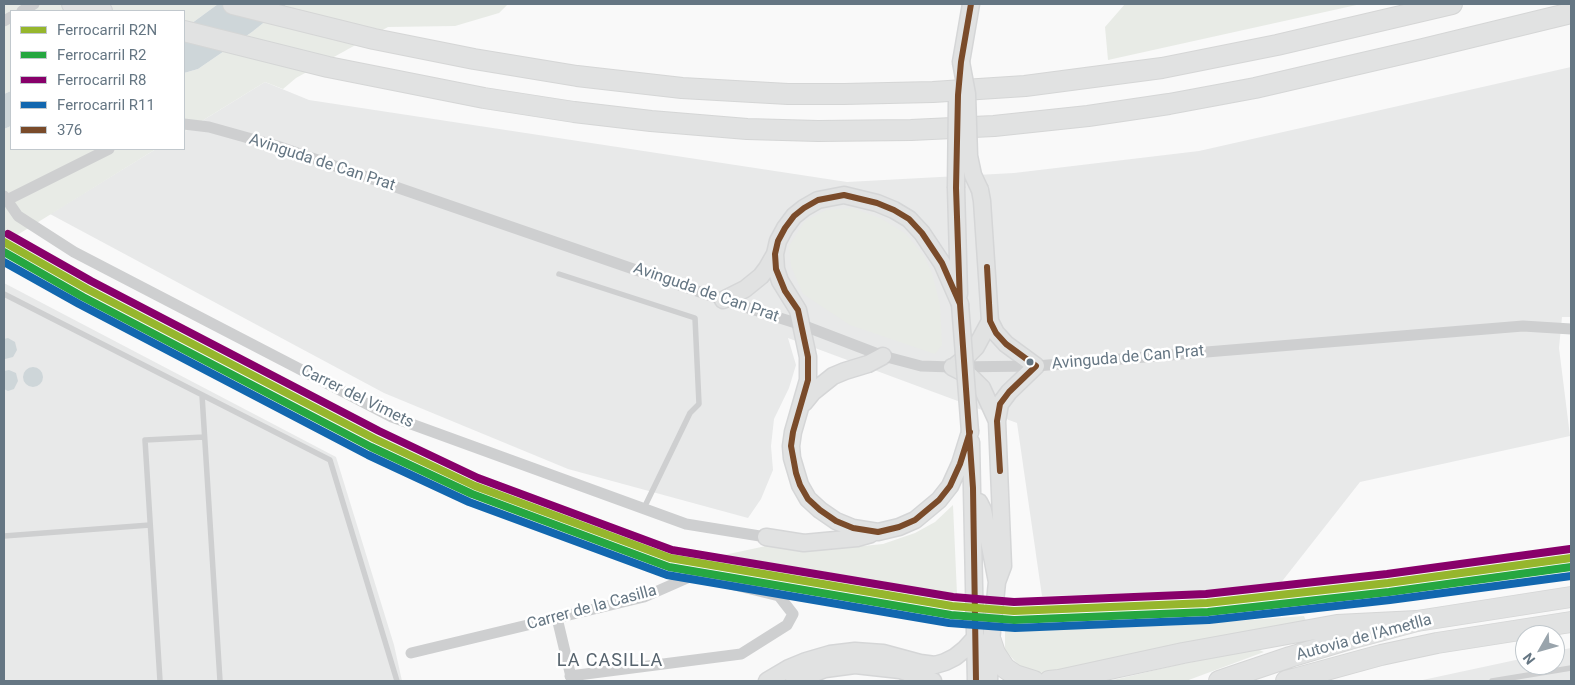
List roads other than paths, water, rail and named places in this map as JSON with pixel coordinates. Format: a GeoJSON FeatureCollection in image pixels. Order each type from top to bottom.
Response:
{"type":"FeatureCollection","features":[{"type":"Feature","properties":{"kind":"highway"},"geometry":{"type":"LineString","coordinates":[[72,4],[98,10]]}},
{"type":"Feature","properties":{"kind":"highway"},"geometry":{"type":"LineString","coordinates":[[233,4],[474,60],[558,73],[682,88],[788,94],[933,92],[1025,86],[1162,68],[1277,45],[1452,4]]}},
{"type":"Feature","properties":{"kind":"highway"},"geometry":{"type":"LineString","coordinates":[[185,31],[328,67],[484,98],[574,112],[652,121],[765,129],[818,131],[911,130],[1022,123],[1088,116],[1169,104],[1255,88],[1414,52],[1571,13]]}},
{"type":"Feature","properties":{"kind":"highway","name":"Autovia de l'Ametlla"},"geometry":{"type":"LineString","coordinates":[[1219,681],[1290,657],[1417,621],[1571,597]]}},
{"type":"Feature","properties":{"kind":"highway"},"geometry":{"type":"LineString","coordinates":[[1049,681],[1337,625],[1417,621]]}},
{"type":"Feature","properties":{"kind":"highway","name":"Autovia de l'Ametlla"},"geometry":{"type":"LineString","coordinates":[[1286,681],[1381,655],[1477,636],[1571,622]]}},
{"type":"Feature","properties":{"kind":"highway"},"geometry":{"type":"LineString","coordinates":[[981,634],[1005,668],[1015,675],[1034,681]]}},
{"type":"Feature","properties":{"kind":"highway"},"geometry":{"type":"LineString","coordinates":[[1336,681],[1440,653],[1477,636]]}},
{"type":"Feature","properties":{"kind":"street"},"geometry":{"type":"LineString","coordinates":[[971,4],[961,62],[956,116],[956,188],[960,304],[973,488],[975,588],[989,681]]}},
{"type":"Feature","properties":{"kind":"street"},"geometry":{"type":"LineString","coordinates":[[767,681],[789,668],[806,661],[830,654],[855,651],[883,653],[920,663],[935,664],[945,662],[965,649],[993,621],[997,585],[1003,566],[997,421],[1000,404],[1009,392],[1036,366],[1006,344],[996,333],[990,321],[982,201],[980,190],[973,176],[969,156],[967,94],[961,62]]}},
{"type":"Feature","properties":{"kind":"street","name":"Avinguda de Can Prat"},"geometry":{"type":"LineString","coordinates":[[185,124],[209,127],[278,146],[802,326],[883,356],[921,366],[952,368],[1036,366],[1523,326],[1571,328]]}},
{"type":"Feature","properties":{"kind":"street"},"geometry":{"type":"LineString","coordinates":[[5,198],[107,150]]}},
{"type":"Feature","properties":{"kind":"street"},"geometry":{"type":"LineString","coordinates":[[723,300],[745,289],[757,280],[767,268],[775,254],[778,241],[794,216],[818,200],[844,195],[877,203],[909,219],[922,233],[942,263],[960,304]]}},
{"type":"Feature","properties":{"kind":"street","name":"Carrer del Vimets"},"geometry":{"type":"LineString","coordinates":[[5,198],[18,216],[74,252],[392,417],[686,524],[766,537]]}},
{"type":"Feature","properties":{"kind":"street"},"geometry":{"type":"LineString","coordinates":[[775,254],[776,269],[780,281],[798,310],[809,369],[808,380],[793,432],[791,446],[800,485],[808,498],[820,510],[836,521],[853,528],[878,532]]}},
{"type":"Feature","properties":{"kind":"street"},"geometry":{"type":"LineString","coordinates":[[990,321],[976,347],[952,368],[970,376],[982,388],[997,421]]}},
{"type":"Feature","properties":{"kind":"street"},"geometry":{"type":"LineString","coordinates":[[801,407],[813,392],[832,376],[868,364],[883,356]]}},
{"type":"Feature","properties":{"kind":"street"},"geometry":{"type":"LineString","coordinates":[[766,537],[804,543],[857,538],[899,527],[915,520],[939,500],[950,486],[960,464],[970,432]]}},
{"type":"Feature","properties":{"kind":"street"},"geometry":{"type":"LineString","coordinates":[[973,488],[983,510],[997,585]]}},
{"type":"Feature","properties":{"kind":"street","name":"Carrer de la Casilla"},"geometry":{"type":"LineString","coordinates":[[411,653],[644,597],[694,575],[779,596],[793,614],[787,625],[740,654],[571,679]]}},
{"type":"Feature","properties":{"kind":"street"},"geometry":{"type":"LineString","coordinates":[[557,618],[571,679]]}},
{"type":"Feature","properties":{"kind":"street"},"geometry":{"type":"LineString","coordinates":[[976,681],[981,634]]}},
{"type":"Feature","properties":{"kind":"street"},"geometry":{"type":"LineString","coordinates":[[794,681],[825,669],[855,665],[900,670],[932,681]]}},
{"type":"Feature","properties":{"kind":"lane"},"geometry":{"type":"LineString","coordinates":[[559,274],[696,318],[699,404],[690,413],[644,508]]}},
{"type":"Feature","properties":{"kind":"lane"},"geometry":{"type":"LineString","coordinates":[[4,294],[330,460],[397,681]]}},
{"type":"Feature","properties":{"kind":"lane"},"geometry":{"type":"LineString","coordinates":[[202,395],[220,681]]}},
{"type":"Feature","properties":{"kind":"lane"},"geometry":{"type":"LineString","coordinates":[[160,681],[145,440],[204,436]]}},
{"type":"Feature","properties":{"kind":"lane"},"geometry":{"type":"LineString","coordinates":[[4,536],[150,525]]}},
{"type":"Feature","properties":{"kind":"lane"},"geometry":{"type":"LineString","coordinates":[[1492,681],[1517,679],[1571,668]]}},
{"type":"Feature","properties":{"kind":"rail line","name":"R8"},"geometry":{"type":"LineString","coordinates":[[8,234],[91,281],[379,431],[478,478],[672,550],[953,597],[1014,602],[1206,594],[1387,574],[1570,549]]}},
{"type":"Feature","properties":{"kind":"rail line","name":"R2N"},"geometry":{"type":"LineString","coordinates":[[4,242],[87,289],[375,439],[475,486],[670,558],[952,606],[1014,611],[1207,603],[1388,583],[1571,558]]}},
{"type":"Feature","properties":{"kind":"rail line","name":"R2"},"geometry":{"type":"LineString","coordinates":[[4,252],[83,297],[371,447],[472,494],[669,567],[951,615],[1014,620],[1208,612],[1389,592],[1571,567]]}},
{"type":"Feature","properties":{"kind":"rail line","name":"R11"},"geometry":{"type":"LineString","coordinates":[[4,262],[79,304],[368,455],[469,502],[667,575],[949,623],[1015,628],[1209,620],[1390,600],[1571,576]]}},
{"type":"Feature","properties":{"kind":"district","name":"LA CASILLA"},"geometry":{"type":"Point","coordinates":[610,661]}}]}
